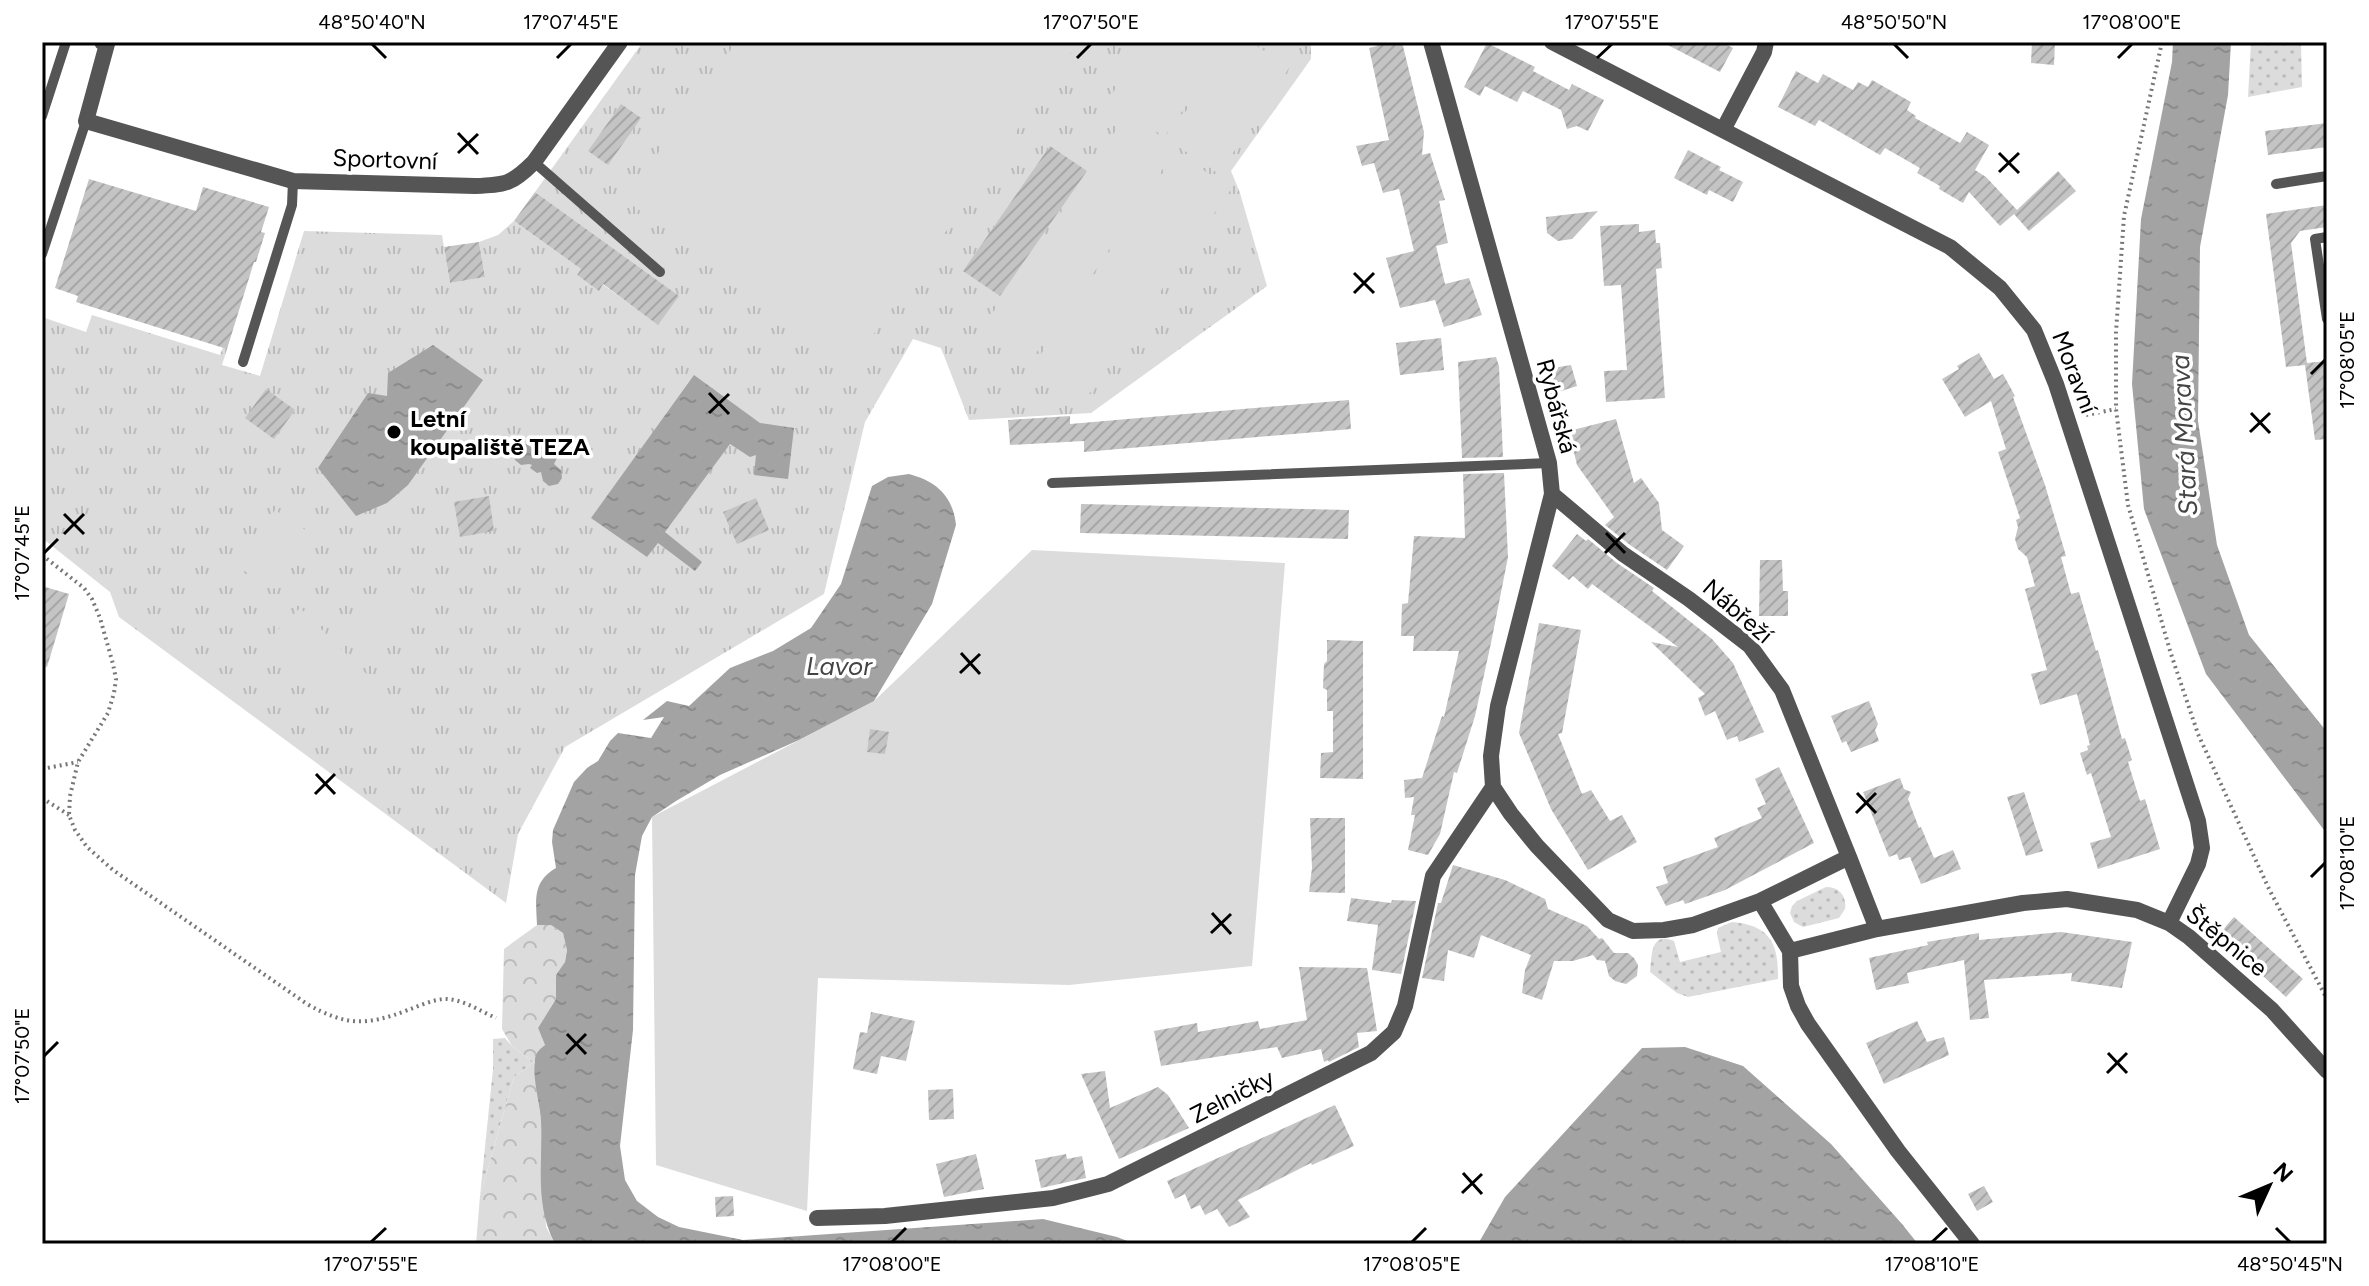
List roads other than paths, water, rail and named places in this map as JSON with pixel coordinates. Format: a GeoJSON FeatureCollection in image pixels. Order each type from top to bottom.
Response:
{"type":"FeatureCollection","features":[{"type":"Feature","properties":{"kind":"street"},"geometry":{"type":"LineString","coordinates":[[86,121],[107,44],[102,42]]}},
{"type":"Feature","properties":{"kind":"street","name":"Sportovní"},"geometry":{"type":"LineString","coordinates":[[86,121],[293,181],[503,185],[520,176],[534,162],[620,42]]}},
{"type":"Feature","properties":{"kind":"street","name":"Rybářská"},"geometry":{"type":"LineString","coordinates":[[1431,42],[1549,463],[1552,494],[1498,706],[1491,756],[1493,787]]}},
{"type":"Feature","properties":{"kind":"street","name":"Moravní"},"geometry":{"type":"LineString","coordinates":[[1552,42],[1950,247],[2000,288],[2034,330],[2064,406],[2198,821],[2202,848],[2198,864],[2169,923]]}},
{"type":"Feature","properties":{"kind":"street"},"geometry":{"type":"LineString","coordinates":[[1723,130],[1764,52],[1766,42]]}},
{"type":"Feature","properties":{"kind":"street","name":"Nábřeží"},"geometry":{"type":"LineString","coordinates":[[1552,494],[1623,554],[1750,646],[1782,690],[1877,929]]}},
{"type":"Feature","properties":{"kind":"street"},"geometry":{"type":"LineString","coordinates":[[1493,787],[1537,846],[1608,920],[1633,931],[1693,925],[1760,901],[1849,857]]}},
{"type":"Feature","properties":{"kind":"street","name":"Zelničky"},"geometry":{"type":"LineString","coordinates":[[817,1218],[885,1216],[1053,1198],[1108,1184],[1371,1053],[1394,1032],[1405,1006],[1433,876],[1493,787]]}},
{"type":"Feature","properties":{"kind":"street","name":"Štěpnice"},"geometry":{"type":"LineString","coordinates":[[1877,929],[2023,903],[2067,899],[2137,910],[2169,923],[2189,937],[2272,1010],[2327,1071]]}},
{"type":"Feature","properties":{"kind":"street"},"geometry":{"type":"LineString","coordinates":[[1760,901],[1790,951],[1791,986],[1808,1024],[1898,1151],[1972,1244]]}},
{"type":"Feature","properties":{"kind":"street"},"geometry":{"type":"LineString","coordinates":[[1790,951],[1877,929]]}},
{"type":"Feature","properties":{"kind":"lane"},"geometry":{"type":"LineString","coordinates":[[42,116],[66,42]]}},
{"type":"Feature","properties":{"kind":"lane"},"geometry":{"type":"LineString","coordinates":[[42,254],[86,121]]}},
{"type":"Feature","properties":{"kind":"lane"},"geometry":{"type":"LineString","coordinates":[[534,162],[660,272]]}},
{"type":"Feature","properties":{"kind":"lane"},"geometry":{"type":"LineString","coordinates":[[2276,184],[2327,176]]}},
{"type":"Feature","properties":{"kind":"lane"},"geometry":{"type":"LineString","coordinates":[[243,362],[292,205],[293,181]]}},
{"type":"Feature","properties":{"kind":"lane"},"geometry":{"type":"LineString","coordinates":[[2327,237],[2315,239],[2327,319]]}},
{"type":"Feature","properties":{"kind":"lane"},"geometry":{"type":"LineString","coordinates":[[1052,483],[1549,463]]}},
{"type":"Feature","properties":{"kind":"water","name":"Stará Morava"},"geometry":{"type":"Polygon","coordinates":[[[2173,42],[2231,42],[2228,95],[2200,247],[2198,421],[2217,545],[2249,635],[2327,732],[2327,834],[2206,674],[2144,509],[2132,384],[2141,219],[2172,62],[2173,42]]]}},
{"type":"Feature","properties":{"kind":"water","name":"Letní koupaliště TEZA"},"geometry":{"type":"Polygon","coordinates":[[[433,345],[483,380],[408,485],[387,503],[356,516],[318,468],[368,393],[387,396],[388,373],[433,345]]]}},
{"type":"Feature","properties":{"kind":"water"},"geometry":{"type":"Polygon","coordinates":[[[694,375],[760,423],[794,428],[788,479],[754,475],[756,455],[750,457],[730,444],[665,532],[702,562],[695,571],[658,543],[647,557],[591,518],[694,375]]]}},
{"type":"Feature","properties":{"kind":"water","name":"Letní koupaliště TEZA"},"geometry":{"type":"Polygon","coordinates":[[[549,441],[557,447],[559,454],[554,464],[561,470],[562,478],[558,484],[549,486],[543,481],[541,472],[530,468],[532,465],[521,465],[515,460],[513,452],[518,445],[527,444],[538,449],[542,442],[549,441]]]}},
{"type":"Feature","properties":{"kind":"water","name":"Lavor"},"geometry":{"type":"Polygon","coordinates":[[[909,474],[942,491],[951,506],[956,525],[932,604],[874,701],[799,740],[720,775],[652,817],[642,836],[635,875],[633,1030],[620,1146],[625,1180],[637,1201],[658,1217],[679,1227],[743,1240],[1043,1219],[1135,1244],[555,1244],[548,1229],[542,1199],[541,1122],[534,1067],[536,1054],[545,1045],[538,1028],[556,999],[556,975],[565,962],[567,950],[563,933],[551,925],[537,925],[536,900],[543,879],[556,868],[553,830],[574,782],[598,761],[618,733],[651,738],[664,717],[643,720],[667,701],[689,706],[730,668],[773,651],[811,628],[841,584],[872,486],[888,477],[909,474]]]}},
{"type":"Feature","properties":{"kind":"water"},"geometry":{"type":"Polygon","coordinates":[[[1685,1047],[1743,1066],[1831,1144],[1918,1244],[1478,1244],[1505,1197],[1642,1048],[1685,1047]]]}},
{"type":"Feature","properties":{"kind":"place","name":"Letní koupaliště TEZA"},"geometry":{"type":"Point","coordinates":[394,432]}}]}
